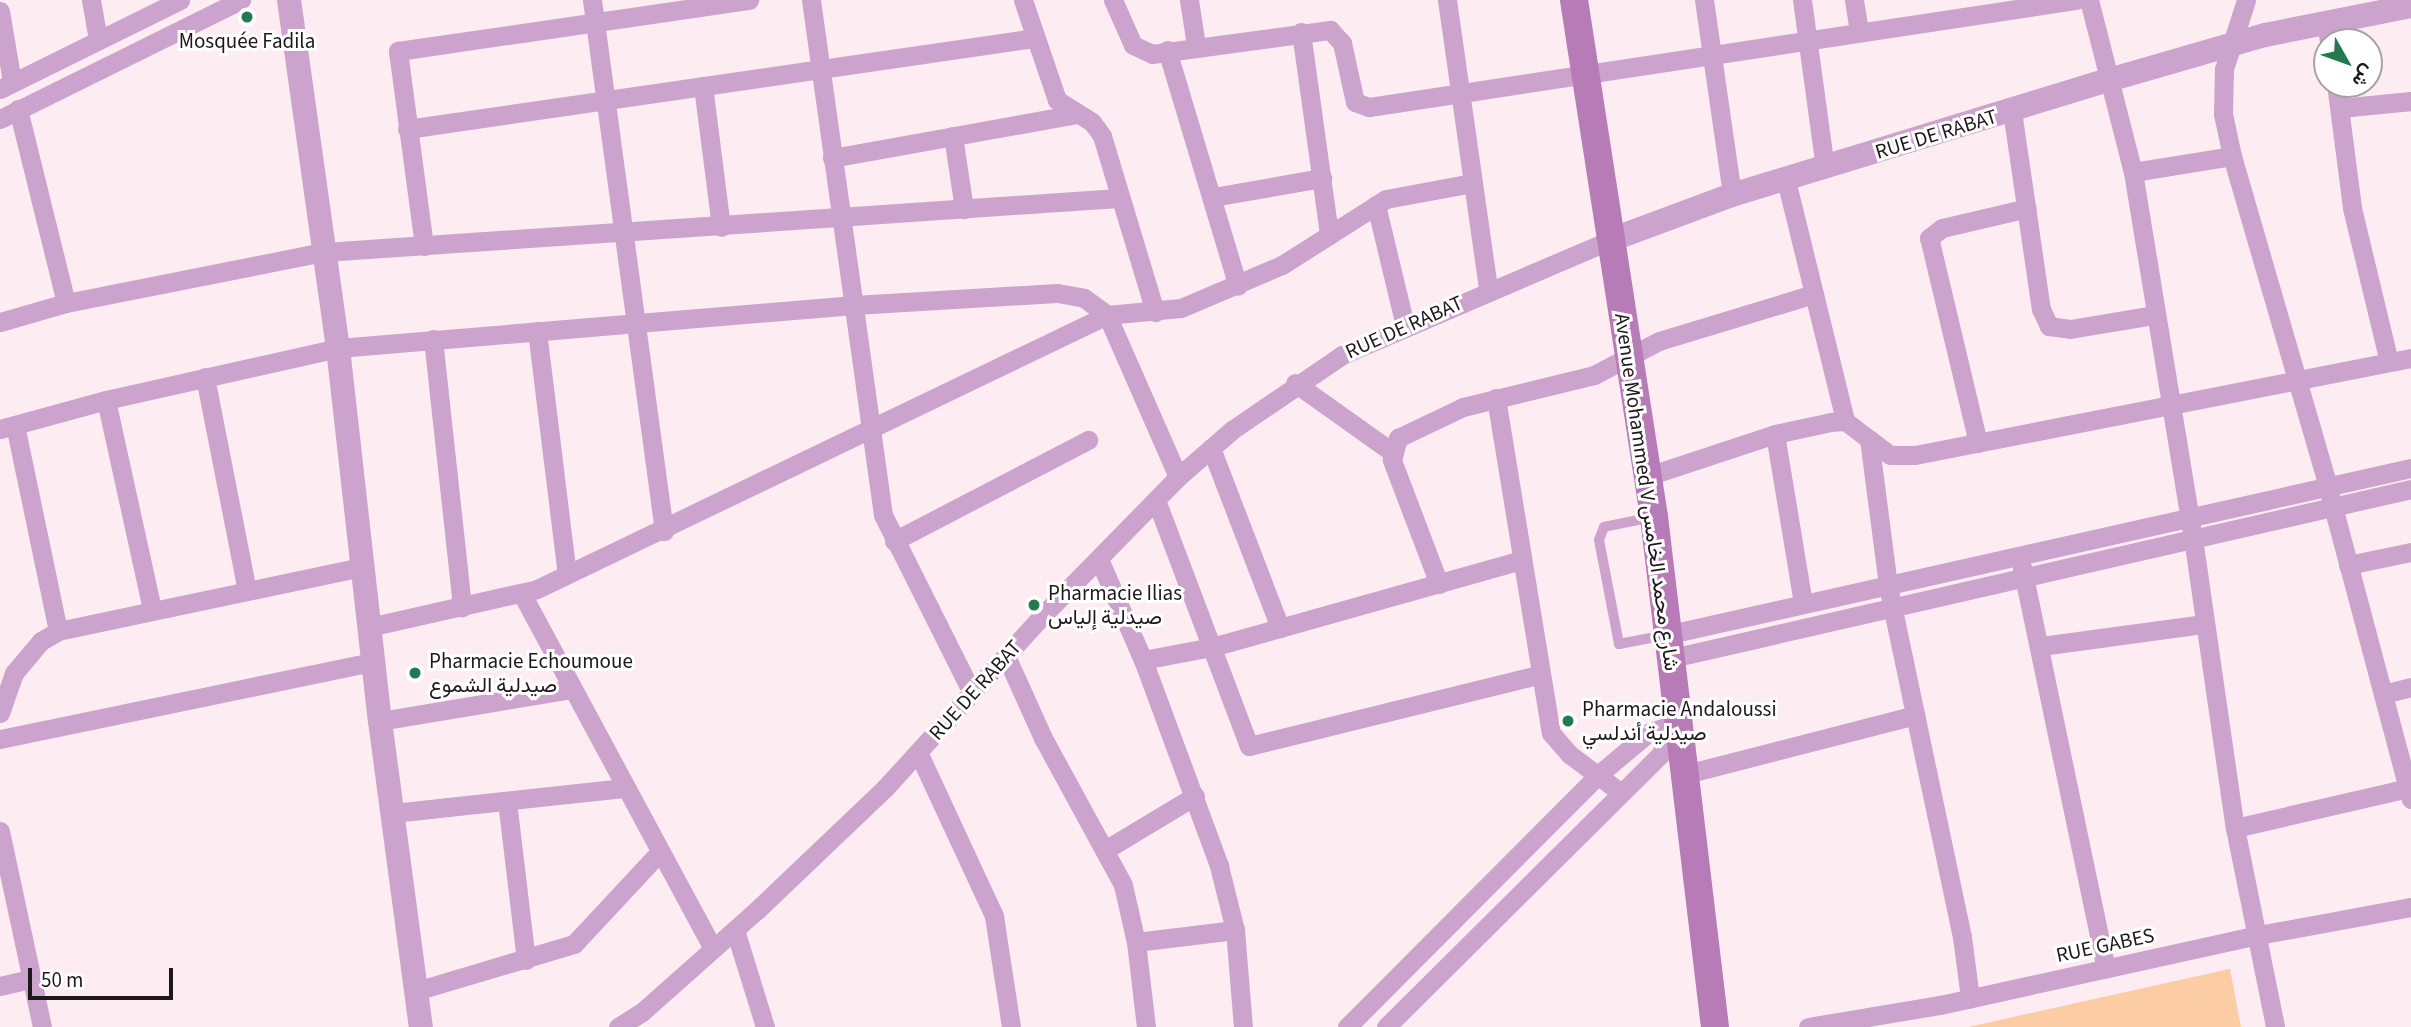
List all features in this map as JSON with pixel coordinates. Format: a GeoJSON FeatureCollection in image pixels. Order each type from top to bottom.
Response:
{"type":"FeatureCollection","features":[{"type":"Feature","properties":{"kind":"main road","name":"Avenue Mohammed V شارع محمد الخامس"},"geometry":{"type":"LineString","coordinates":[[1573,0],[1608,241],[1654,517],[1715,1027]]}},
{"type":"Feature","properties":{"kind":"street"},"geometry":{"type":"LineString","coordinates":[[91,0],[98,39]]}},
{"type":"Feature","properties":{"kind":"street"},"geometry":{"type":"LineString","coordinates":[[0,11],[6,85],[180,0]]}},
{"type":"Feature","properties":{"kind":"street"},"geometry":{"type":"LineString","coordinates":[[0,119],[241,0]]}},
{"type":"Feature","properties":{"kind":"street"},"geometry":{"type":"LineString","coordinates":[[289,0],[338,348],[380,721],[421,1027]]}},
{"type":"Feature","properties":{"kind":"street"},"geometry":{"type":"LineString","coordinates":[[592,0],[627,234],[664,531]]}},
{"type":"Feature","properties":{"kind":"street"},"geometry":{"type":"LineString","coordinates":[[424,246],[396,60],[399,50],[749,0]]}},
{"type":"Feature","properties":{"kind":"street"},"geometry":{"type":"LineString","coordinates":[[811,0],[872,429],[878,495],[894,541],[972,693]]}},
{"type":"Feature","properties":{"kind":"street"},"geometry":{"type":"LineString","coordinates":[[1023,0],[1057,100],[1102,136],[1118,198],[1155,312]]}},
{"type":"Feature","properties":{"kind":"street"},"geometry":{"type":"LineString","coordinates":[[1113,0],[1133,45],[1152,54],[1196,45],[1330,30],[1337,36],[1352,96],[1361,105],[1859,32],[1950,9],[2076,0]]}},
{"type":"Feature","properties":{"kind":"street"},"geometry":{"type":"LineString","coordinates":[[1189,0],[1196,45]]}},
{"type":"Feature","properties":{"kind":"street"},"geometry":{"type":"LineString","coordinates":[[1447,0],[1488,289]]}},
{"type":"Feature","properties":{"kind":"street"},"geometry":{"type":"LineString","coordinates":[[1704,0],[1732,195]]}},
{"type":"Feature","properties":{"kind":"street"},"geometry":{"type":"LineString","coordinates":[[1802,0],[1825,168]]}},
{"type":"Feature","properties":{"kind":"street"},"geometry":{"type":"LineString","coordinates":[[1854,0],[1859,32]]}},
{"type":"Feature","properties":{"kind":"street"},"geometry":{"type":"LineString","coordinates":[[2089,0],[2133,172],[2193,538],[2203,624],[2235,828],[2253,936],[2275,1027]]}},
{"type":"Feature","properties":{"kind":"street"},"geometry":{"type":"LineString","coordinates":[[2235,828],[2410,793],[2327,484],[2295,382],[2232,156],[2222,89],[2230,45],[2246,0]]}},
{"type":"Feature","properties":{"kind":"street","name":"RUE DE RABAT"},"geometry":{"type":"LineString","coordinates":[[2341,28],[2411,6]]}},
{"type":"Feature","properties":{"kind":"street"},"geometry":{"type":"LineString","coordinates":[[1301,32],[1329,235]]}},
{"type":"Feature","properties":{"kind":"street","name":"RUE DE RABAT"},"geometry":{"type":"LineString","coordinates":[[618,1027],[642,1012],[735,930],[918,752],[1178,477],[1295,383],[1405,326],[1488,289],[1732,195],[2230,45],[2313,34]]}},
{"type":"Feature","properties":{"kind":"street"},"geometry":{"type":"LineString","coordinates":[[407,129],[703,86],[822,72],[1035,38]]}},
{"type":"Feature","properties":{"kind":"street"},"geometry":{"type":"LineString","coordinates":[[1167,50],[1238,286]]}},
{"type":"Feature","properties":{"kind":"street"},"geometry":{"type":"LineString","coordinates":[[703,86],[721,227]]}},
{"type":"Feature","properties":{"kind":"street"},"geometry":{"type":"LineString","coordinates":[[2338,98],[2354,219],[2389,362]]}},
{"type":"Feature","properties":{"kind":"street"},"geometry":{"type":"LineString","coordinates":[[2340,108],[2411,101]]}},
{"type":"Feature","properties":{"kind":"street"},"geometry":{"type":"LineString","coordinates":[[18,109],[66,303]]}},
{"type":"Feature","properties":{"kind":"street"},"geometry":{"type":"LineString","coordinates":[[2012,111],[2041,309],[2049,326],[2070,329],[2155,315]]}},
{"type":"Feature","properties":{"kind":"street"},"geometry":{"type":"LineString","coordinates":[[832,158],[1076,114]]}},
{"type":"Feature","properties":{"kind":"street"},"geometry":{"type":"LineString","coordinates":[[953,136],[964,209]]}},
{"type":"Feature","properties":{"kind":"street"},"geometry":{"type":"LineString","coordinates":[[2133,172],[2232,156]]}},
{"type":"Feature","properties":{"kind":"street"},"geometry":{"type":"LineString","coordinates":[[1213,197],[1322,178]]}},
{"type":"Feature","properties":{"kind":"street"},"geometry":{"type":"LineString","coordinates":[[1786,180],[1844,422],[1885,453],[1899,456],[1978,443],[2169,403],[2295,382],[2411,358]]}},
{"type":"Feature","properties":{"kind":"street"},"geometry":{"type":"LineString","coordinates":[[369,627],[522,594],[664,531],[1107,315],[1181,308],[1238,286],[1376,205],[1415,191],[1472,183]]}},
{"type":"Feature","properties":{"kind":"street"},"geometry":{"type":"LineString","coordinates":[[0,322],[66,303],[324,252],[627,234],[1118,198]]}},
{"type":"Feature","properties":{"kind":"street"},"geometry":{"type":"LineString","coordinates":[[1376,205],[1405,326]]}},
{"type":"Feature","properties":{"kind":"street"},"geometry":{"type":"LineString","coordinates":[[1978,443],[1928,238],[1942,228],[2027,208]]}},
{"type":"Feature","properties":{"kind":"street"},"geometry":{"type":"LineString","coordinates":[[58,631],[8,427],[106,400],[338,348],[854,305],[1057,293],[1084,298],[1107,315],[1178,477]]}},
{"type":"Feature","properties":{"kind":"street"},"geometry":{"type":"LineString","coordinates":[[1392,452],[1398,438],[1410,430],[1496,398],[1594,375],[1659,341],[1814,294]]}},
{"type":"Feature","properties":{"kind":"street"},"geometry":{"type":"LineString","coordinates":[[537,331],[567,574]]}},
{"type":"Feature","properties":{"kind":"street"},"geometry":{"type":"LineString","coordinates":[[433,339],[462,607]]}},
{"type":"Feature","properties":{"kind":"street"},"geometry":{"type":"LineString","coordinates":[[205,377],[247,591]]}},
{"type":"Feature","properties":{"kind":"street"},"geometry":{"type":"LineString","coordinates":[[1295,383],[1392,452],[1439,584]]}},
{"type":"Feature","properties":{"kind":"street"},"geometry":{"type":"LineString","coordinates":[[1496,398],[1538,675],[1551,733],[1569,754],[1620,792]]}},
{"type":"Feature","properties":{"kind":"street"},"geometry":{"type":"LineString","coordinates":[[106,400],[152,609]]}},
{"type":"Feature","properties":{"kind":"street"},"geometry":{"type":"LineString","coordinates":[[1648,476],[1775,434],[1844,422]]}},
{"type":"Feature","properties":{"kind":"street"},"geometry":{"type":"LineString","coordinates":[[1775,434],[1803,604]]}},
{"type":"Feature","properties":{"kind":"street"},"geometry":{"type":"LineString","coordinates":[[1869,439],[1892,609],[1916,715],[1970,998]]}},
{"type":"Feature","properties":{"kind":"street"},"geometry":{"type":"LineString","coordinates":[[894,541],[1088,440]]}},
{"type":"Feature","properties":{"kind":"street"},"geometry":{"type":"LineString","coordinates":[[1211,448],[1280,628]]}},
{"type":"Feature","properties":{"kind":"street"},"geometry":{"type":"LineString","coordinates":[[1671,646],[1803,604],[2020,559],[2327,484],[2411,468]]}},
{"type":"Feature","properties":{"kind":"street"},"geometry":{"type":"LineString","coordinates":[[1671,646],[1892,609],[2332,504],[2411,489]]}},
{"type":"Feature","properties":{"kind":"street"},"geometry":{"type":"LineString","coordinates":[[1156,500],[1249,746],[1538,675]]}},
{"type":"Feature","properties":{"kind":"street"},"geometry":{"type":"LineString","coordinates":[[2348,565],[2411,552]]}},
{"type":"Feature","properties":{"kind":"street"},"geometry":{"type":"LineString","coordinates":[[1099,559],[1143,660],[1195,796],[1228,896],[1235,930],[1243,1027]]}},
{"type":"Feature","properties":{"kind":"street"},"geometry":{"type":"LineString","coordinates":[[2020,559],[2042,646],[2106,968]]}},
{"type":"Feature","properties":{"kind":"street"},"geometry":{"type":"LineString","coordinates":[[1143,660],[1212,647],[1522,560]]}},
{"type":"Feature","properties":{"kind":"street"},"geometry":{"type":"LineString","coordinates":[[0,713],[7,674],[41,641],[58,631],[152,609],[362,567]]}},
{"type":"Feature","properties":{"kind":"street"},"geometry":{"type":"LineString","coordinates":[[522,594],[658,854],[713,949]]}},
{"type":"Feature","properties":{"kind":"street"},"geometry":{"type":"LineString","coordinates":[[2042,646],[2203,624]]}},
{"type":"Feature","properties":{"kind":"street"},"geometry":{"type":"LineString","coordinates":[[1006,656],[1043,738],[1123,885],[1136,943],[1146,1027]]}},
{"type":"Feature","properties":{"kind":"street"},"geometry":{"type":"LineString","coordinates":[[0,739],[373,662]]}},
{"type":"Feature","properties":{"kind":"street"},"geometry":{"type":"LineString","coordinates":[[2384,694],[2411,687]]}},
{"type":"Feature","properties":{"kind":"street"},"geometry":{"type":"LineString","coordinates":[[380,721],[572,689]]}},
{"type":"Feature","properties":{"kind":"street"},"geometry":{"type":"LineString","coordinates":[[1686,774],[1916,715]]}},
{"type":"Feature","properties":{"kind":"street"},"geometry":{"type":"LineString","coordinates":[[1347,1027],[1598,775],[1648,733],[1680,722]]}},
{"type":"Feature","properties":{"kind":"street"},"geometry":{"type":"LineString","coordinates":[[1386,1027],[1660,755],[1680,722]]}},
{"type":"Feature","properties":{"kind":"street"},"geometry":{"type":"LineString","coordinates":[[918,752],[994,916],[1011,1027]]}},
{"type":"Feature","properties":{"kind":"street"},"geometry":{"type":"LineString","coordinates":[[393,813],[624,788]]}},
{"type":"Feature","properties":{"kind":"street"},"geometry":{"type":"LineString","coordinates":[[1105,850],[1195,796]]}},
{"type":"Feature","properties":{"kind":"street"},"geometry":{"type":"LineString","coordinates":[[507,801],[526,960]]}},
{"type":"Feature","properties":{"kind":"street"},"geometry":{"type":"LineString","coordinates":[[0,831],[42,1027]]}},
{"type":"Feature","properties":{"kind":"street"},"geometry":{"type":"LineString","coordinates":[[416,991],[526,960],[584,936],[658,854]]}},
{"type":"Feature","properties":{"kind":"street","name":"RUE GABES"},"geometry":{"type":"LineString","coordinates":[[1808,1027],[1970,998],[2253,936],[2411,907]]}},
{"type":"Feature","properties":{"kind":"street"},"geometry":{"type":"LineString","coordinates":[[735,930],[765,1027]]}},
{"type":"Feature","properties":{"kind":"street"},"geometry":{"type":"LineString","coordinates":[[1136,943],[1235,930]]}},
{"type":"Feature","properties":{"kind":"street"},"geometry":{"type":"LineString","coordinates":[[0,986],[32,979]]}},
{"type":"Feature","properties":{"kind":"lane"},"geometry":{"type":"LineString","coordinates":[[1654,517],[1604,527],[1599,540],[1619,644],[1671,646]]}},
{"type":"Feature","properties":{"kind":"shaded area"},"geometry":{"type":"Polygon","coordinates":[[[2229,969],[2241,1027],[1968,1027],[2229,969]]]}},
{"type":"Feature","properties":{"kind":"place","name":"Mosquée Fadila"},"geometry":{"type":"Point","coordinates":[247,17]}},
{"type":"Feature","properties":{"kind":"place","name":"Pharmacie Ilias صيدلية إلياس"},"geometry":{"type":"Point","coordinates":[1034,605]}},
{"type":"Feature","properties":{"kind":"place","name":"Pharmacie Echoumoue صيدلية الشموع"},"geometry":{"type":"Point","coordinates":[415,673]}},
{"type":"Feature","properties":{"kind":"place","name":"Pharmacie Andaloussi صيدلية أندلسي"},"geometry":{"type":"Point","coordinates":[1568,721]}}]}
